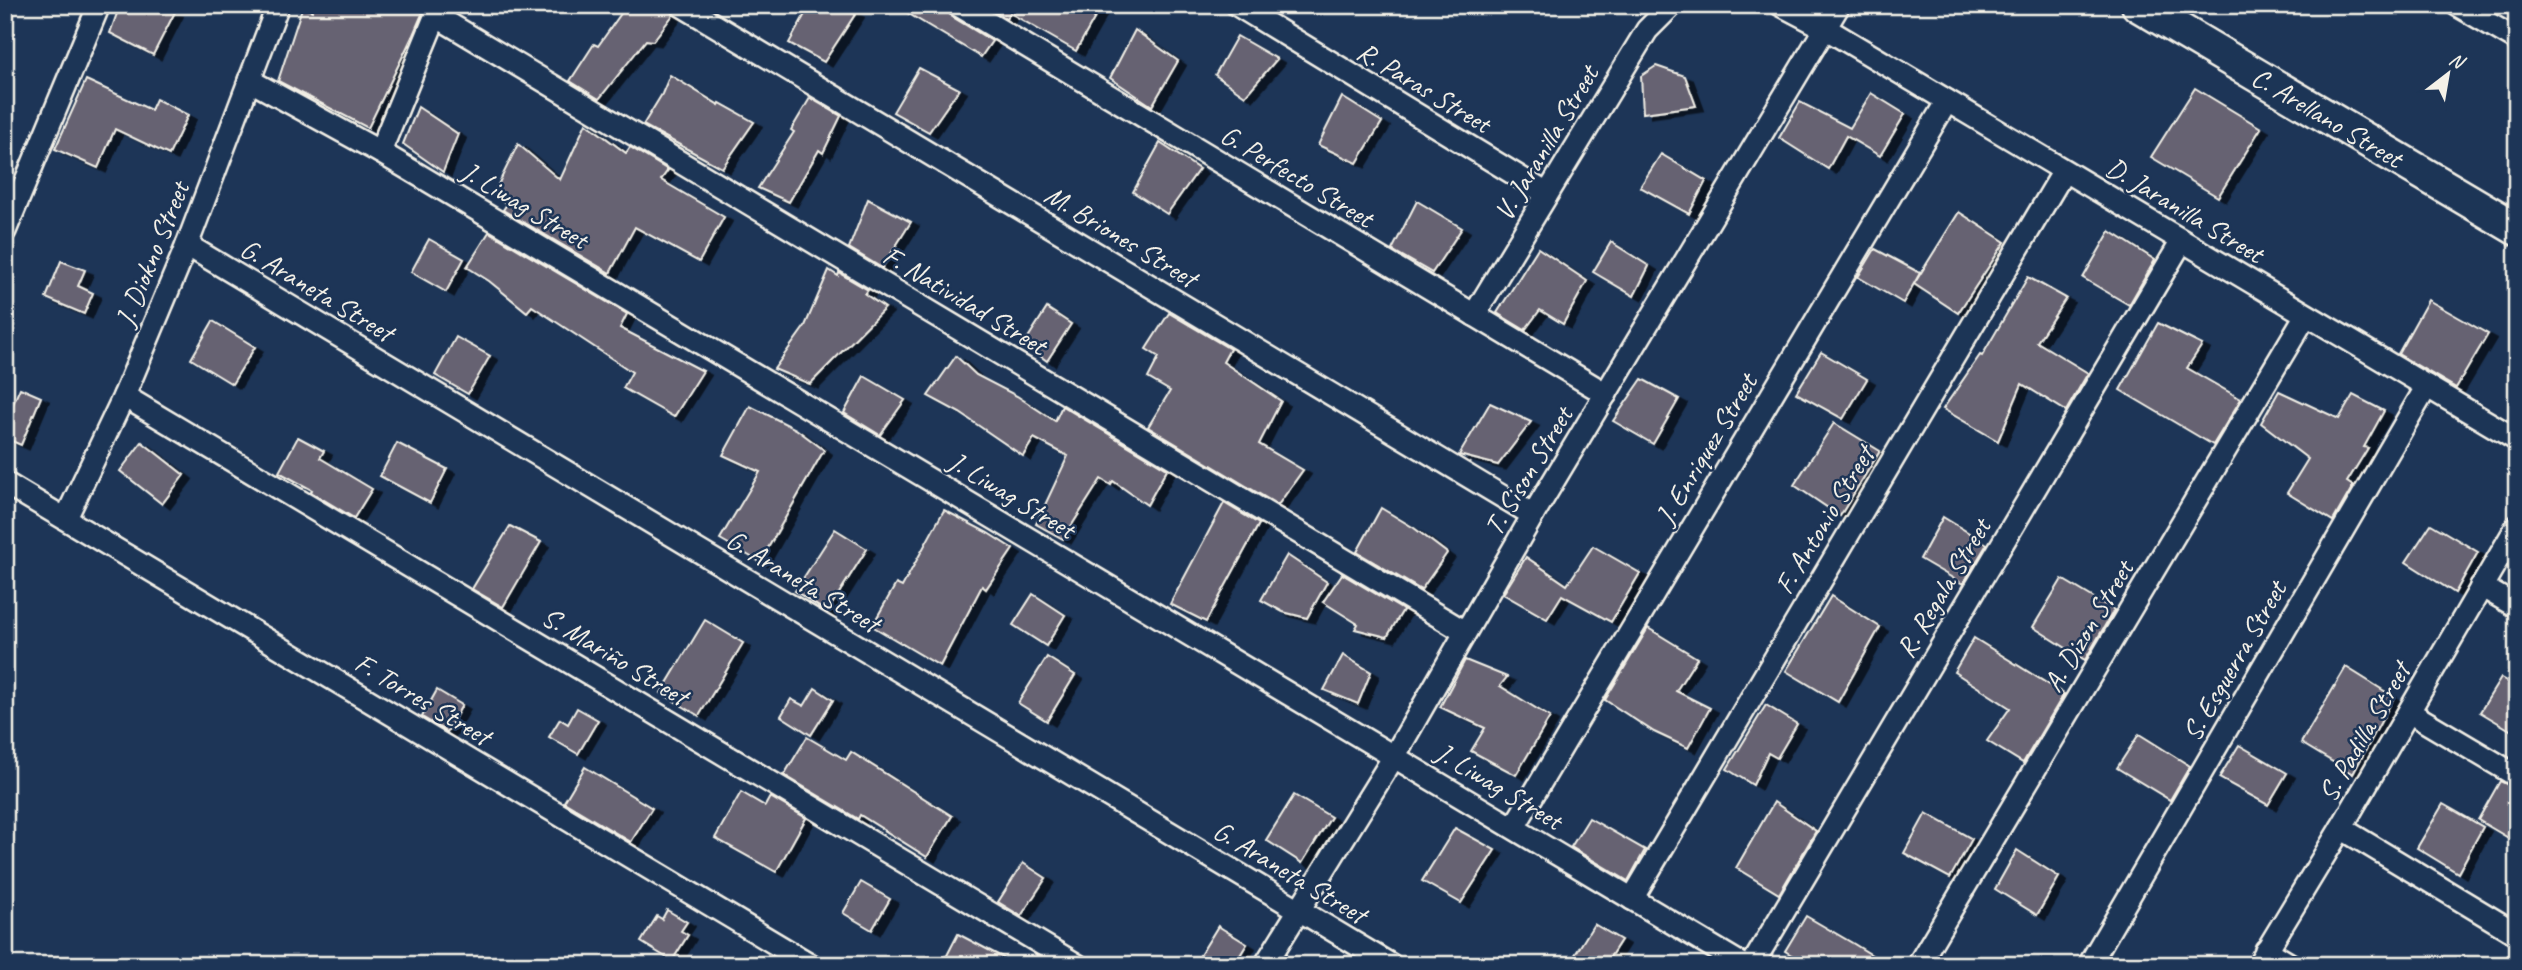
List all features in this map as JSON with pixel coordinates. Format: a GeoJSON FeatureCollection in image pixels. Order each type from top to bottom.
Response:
{"type":"FeatureCollection","features":[{"type":"Feature","properties":{"kind":"street"},"geometry":{"type":"LineString","coordinates":[[5,232],[99,5]]}},
{"type":"Feature","properties":{"kind":"street","name":"J. Diokno Street"},"geometry":{"type":"LineString","coordinates":[[66,519],[124,396],[187,245],[278,5]]}},
{"type":"Feature","properties":{"kind":"street","name":"M. Briones Street"},"geometry":{"type":"LineString","coordinates":[[681,5],[1533,515]]}},
{"type":"Feature","properties":{"kind":"street","name":"G. Perfecto Street"},"geometry":{"type":"LineString","coordinates":[[958,5],[1606,394]]}},
{"type":"Feature","properties":{"kind":"street","name":"R. Paras Street"},"geometry":{"type":"LineString","coordinates":[[1237,5],[1547,194]]}},
{"type":"Feature","properties":{"kind":"street","name":"V. Jaranilla Street"},"geometry":{"type":"LineString","coordinates":[[1474,315],[1647,30],[1672,5]]}},
{"type":"Feature","properties":{"kind":"street"},"geometry":{"type":"LineString","coordinates":[[1782,5],[1825,28]]}},
{"type":"Feature","properties":{"kind":"street","name":"T. Sison Street"},"geometry":{"type":"LineString","coordinates":[[1265,965],[1395,755],[1533,515],[1839,5]]}},
{"type":"Feature","properties":{"kind":"street","name":"C. Arellano Street"},"geometry":{"type":"LineString","coordinates":[[2138,5],[2517,229]]}},
{"type":"Feature","properties":{"kind":"street"},"geometry":{"type":"LineString","coordinates":[[2457,5],[2517,40]]}},
{"type":"Feature","properties":{"kind":"street"},"geometry":{"type":"LineString","coordinates":[[380,152],[438,10]]}},
{"type":"Feature","properties":{"kind":"street","name":"F. Natividad Street"},"geometry":{"type":"LineString","coordinates":[[438,10],[1465,632]]}},
{"type":"Feature","properties":{"kind":"street","name":"D. Jaranilla Street"},"geometry":{"type":"LineString","coordinates":[[1825,28],[2517,440]]}},
{"type":"Feature","properties":{"kind":"street","name":"J. Liwag Street"},"geometry":{"type":"LineString","coordinates":[[249,79],[380,152],[1743,965]]}},
{"type":"Feature","properties":{"kind":"street","name":"J. Enriquez Street"},"geometry":{"type":"LineString","coordinates":[[1514,827],[1947,101]]}},
{"type":"Feature","properties":{"kind":"street","name":"F. Antonio Street"},"geometry":{"type":"LineString","coordinates":[[1632,899],[2064,170]]}},
{"type":"Feature","properties":{"kind":"street","name":"R. Regala Street"},"geometry":{"type":"LineString","coordinates":[[1752,965],[2182,241]]}},
{"type":"Feature","properties":{"kind":"street","name":"G. Araneta Street"},"geometry":{"type":"LineString","coordinates":[[187,245],[1391,965]]}},
{"type":"Feature","properties":{"kind":"street","name":"A. Dizon Street"},"geometry":{"type":"LineString","coordinates":[[1918,965],[2306,315]]}},
{"type":"Feature","properties":{"kind":"street","name":"S. Esguerra Street"},"geometry":{"type":"LineString","coordinates":[[2090,965],[2427,386]]}},
{"type":"Feature","properties":{"kind":"street","name":"S. Mariño Street"},"geometry":{"type":"LineString","coordinates":[[124,396],[1077,965]]}},
{"type":"Feature","properties":{"kind":"street","name":"F. Torres Street"},"geometry":{"type":"LineString","coordinates":[[5,483],[811,965]]}},
{"type":"Feature","properties":{"kind":"street","name":"S. Padilla Street"},"geometry":{"type":"LineString","coordinates":[[2262,957],[2341,828],[2517,526]]}},
{"type":"Feature","properties":{"kind":"street"},"geometry":{"type":"LineString","coordinates":[[2481,586],[2517,607]]}},
{"type":"Feature","properties":{"kind":"street"},"geometry":{"type":"LineString","coordinates":[[2409,712],[2517,776]]}},
{"type":"Feature","properties":{"kind":"street"},"geometry":{"type":"LineString","coordinates":[[2341,828],[2517,934]]}},
{"type":"Feature","properties":{"kind":"street"},"geometry":{"type":"LineString","coordinates":[[2262,957],[2291,965]]}},
{"type":"Feature","properties":{"kind":"building"},"geometry":{"type":"Polygon","coordinates":[[[120,5],[158,5],[175,12],[153,55],[110,33],[120,5]]]}},
{"type":"Feature","properties":{"kind":"building"},"geometry":{"type":"Polygon","coordinates":[[[313,5],[426,5],[368,128],[278,81],[302,8],[312,11],[313,5]]]}},
{"type":"Feature","properties":{"kind":"building"},"geometry":{"type":"Polygon","coordinates":[[[627,5],[668,5],[673,15],[653,41],[646,40],[599,99],[570,81],[594,44],[598,46],[627,5]]]}},
{"type":"Feature","properties":{"kind":"building"},"geometry":{"type":"Polygon","coordinates":[[[810,5],[842,5],[856,13],[824,62],[789,43],[810,5]]]}},
{"type":"Feature","properties":{"kind":"building"},"geometry":{"type":"Polygon","coordinates":[[[894,5],[945,5],[951,16],[992,41],[981,57],[894,5]]]}},
{"type":"Feature","properties":{"kind":"building"},"geometry":{"type":"Polygon","coordinates":[[[984,5],[1102,5],[1076,51],[1010,13],[1006,19],[984,5]]]}},
{"type":"Feature","properties":{"kind":"building"},"geometry":{"type":"Polygon","coordinates":[[[1135,30],[1178,61],[1152,106],[1110,78],[1135,30]]]}},
{"type":"Feature","properties":{"kind":"building"},"geometry":{"type":"Polygon","coordinates":[[[1237,36],[1277,59],[1245,96],[1215,75],[1237,36]]]}},
{"type":"Feature","properties":{"kind":"building"},"geometry":{"type":"Polygon","coordinates":[[[1656,66],[1685,76],[1696,106],[1643,113],[1641,76],[1656,66]]]}},
{"type":"Feature","properties":{"kind":"building"},"geometry":{"type":"Polygon","coordinates":[[[919,68],[959,89],[929,132],[893,112],[919,68]]]}},
{"type":"Feature","properties":{"kind":"building"},"geometry":{"type":"Polygon","coordinates":[[[670,75],[719,105],[720,103],[754,122],[722,168],[643,125],[670,75]]]}},
{"type":"Feature","properties":{"kind":"building"},"geometry":{"type":"Polygon","coordinates":[[[86,80],[151,110],[156,99],[188,115],[169,155],[115,129],[98,168],[55,149],[86,80]]]}},
{"type":"Feature","properties":{"kind":"building"},"geometry":{"type":"Polygon","coordinates":[[[2195,88],[2261,128],[2218,197],[2151,157],[2195,88]]]}},
{"type":"Feature","properties":{"kind":"building"},"geometry":{"type":"Polygon","coordinates":[[[1871,93],[1905,114],[1880,156],[1846,136],[1828,169],[1779,138],[1800,102],[1850,128],[1871,93]]]}},
{"type":"Feature","properties":{"kind":"building"},"geometry":{"type":"Polygon","coordinates":[[[1342,97],[1382,122],[1357,163],[1318,145],[1342,97]]]}},
{"type":"Feature","properties":{"kind":"building"},"geometry":{"type":"Polygon","coordinates":[[[810,98],[841,116],[823,153],[819,150],[789,202],[758,188],[794,132],[791,130],[810,98]]]}},
{"type":"Feature","properties":{"kind":"building"},"geometry":{"type":"Polygon","coordinates":[[[418,107],[458,134],[443,172],[403,144],[418,107]]]}},
{"type":"Feature","properties":{"kind":"building"},"geometry":{"type":"Polygon","coordinates":[[[586,123],[626,153],[630,147],[668,170],[661,180],[724,217],[699,262],[635,227],[610,273],[503,210],[507,204],[493,195],[518,144],[560,180],[586,123]]]}},
{"type":"Feature","properties":{"kind":"building"},"geometry":{"type":"Polygon","coordinates":[[[1160,143],[1199,169],[1167,214],[1133,192],[1160,143]]]}},
{"type":"Feature","properties":{"kind":"building"},"geometry":{"type":"Polygon","coordinates":[[[1661,154],[1706,181],[1689,214],[1640,187],[1661,154]]]}},
{"type":"Feature","properties":{"kind":"building"},"geometry":{"type":"Polygon","coordinates":[[[868,199],[911,222],[882,268],[849,248],[868,199]]]}},
{"type":"Feature","properties":{"kind":"building"},"geometry":{"type":"Polygon","coordinates":[[[1417,201],[1462,228],[1432,273],[1392,250],[1417,201]]]}},
{"type":"Feature","properties":{"kind":"building"},"geometry":{"type":"Polygon","coordinates":[[[1959,212],[2005,242],[1958,313],[1914,284],[1959,212]]]}},
{"type":"Feature","properties":{"kind":"building"},"geometry":{"type":"Polygon","coordinates":[[[2110,231],[2155,260],[2129,305],[2083,278],[2110,231]]]}},
{"type":"Feature","properties":{"kind":"building"},"geometry":{"type":"Polygon","coordinates":[[[489,232],[627,314],[620,328],[703,371],[674,417],[623,388],[632,372],[532,306],[527,312],[467,267],[489,232]]]}},
{"type":"Feature","properties":{"kind":"building"},"geometry":{"type":"Polygon","coordinates":[[[429,239],[464,259],[446,292],[411,272],[429,239]]]}},
{"type":"Feature","properties":{"kind":"building"},"geometry":{"type":"Polygon","coordinates":[[[1611,242],[1649,266],[1634,296],[1593,272],[1611,242]]]}},
{"type":"Feature","properties":{"kind":"building"},"geometry":{"type":"Polygon","coordinates":[[[1538,248],[1587,281],[1563,324],[1540,310],[1525,330],[1497,313],[1538,248]]]}},
{"type":"Feature","properties":{"kind":"building"},"geometry":{"type":"Polygon","coordinates":[[[1875,249],[1920,273],[1903,303],[1858,277],[1875,249]]]}},
{"type":"Feature","properties":{"kind":"building"},"geometry":{"type":"Polygon","coordinates":[[[61,261],[85,270],[78,286],[93,293],[84,314],[46,298],[61,261]]]}},
{"type":"Feature","properties":{"kind":"building"},"geometry":{"type":"Polygon","coordinates":[[[829,270],[868,290],[865,294],[885,308],[810,384],[774,369],[805,326],[829,270]]]}},
{"type":"Feature","properties":{"kind":"building"},"geometry":{"type":"Polygon","coordinates":[[[2028,277],[2066,298],[2037,342],[2088,373],[2066,411],[2022,384],[1998,441],[1943,409],[1980,355],[1982,356],[2028,277]]]}},
{"type":"Feature","properties":{"kind":"building"},"geometry":{"type":"Polygon","coordinates":[[[2428,300],[2488,334],[2456,388],[2398,354],[2428,300]]]}},
{"type":"Feature","properties":{"kind":"building"},"geometry":{"type":"Polygon","coordinates":[[[1047,308],[1071,324],[1047,361],[1024,344],[1047,308]]]}},
{"type":"Feature","properties":{"kind":"building"},"geometry":{"type":"Polygon","coordinates":[[[1169,313],[1230,349],[1223,362],[1281,401],[1259,444],[1303,470],[1278,505],[1148,427],[1170,391],[1148,378],[1159,357],[1146,349],[1169,313]]]}},
{"type":"Feature","properties":{"kind":"building"},"geometry":{"type":"Polygon","coordinates":[[[213,321],[255,347],[232,384],[191,359],[213,321]]]}},
{"type":"Feature","properties":{"kind":"building"},"geometry":{"type":"Polygon","coordinates":[[[2158,323],[2202,345],[2187,368],[2241,399],[2213,445],[2120,390],[2158,323]]]}},
{"type":"Feature","properties":{"kind":"building"},"geometry":{"type":"Polygon","coordinates":[[[456,337],[490,356],[468,394],[435,375],[456,337]]]}},
{"type":"Feature","properties":{"kind":"building"},"geometry":{"type":"Polygon","coordinates":[[[1821,352],[1867,379],[1843,419],[1796,393],[1821,352]]]}},
{"type":"Feature","properties":{"kind":"building"},"geometry":{"type":"Polygon","coordinates":[[[956,356],[976,375],[1017,396],[1055,421],[1062,406],[1167,469],[1147,505],[1113,481],[1111,485],[1101,479],[1063,539],[1036,524],[1068,456],[1034,438],[1023,456],[960,413],[928,396],[956,356]]]}},
{"type":"Feature","properties":{"kind":"building"},"geometry":{"type":"Polygon","coordinates":[[[864,376],[905,400],[880,435],[844,413],[864,376]]]}},
{"type":"Feature","properties":{"kind":"building"},"geometry":{"type":"Polygon","coordinates":[[[1642,379],[1679,399],[1653,444],[1613,421],[1642,379]]]}},
{"type":"Feature","properties":{"kind":"building"},"geometry":{"type":"Polygon","coordinates":[[[20,388],[41,397],[21,445],[5,438],[5,422],[20,388]]]}},
{"type":"Feature","properties":{"kind":"building"},"geometry":{"type":"Polygon","coordinates":[[[2279,391],[2339,419],[2353,395],[2384,411],[2364,447],[2368,448],[2347,482],[2353,486],[2333,521],[2287,493],[2308,459],[2261,423],[2279,391]]]}},
{"type":"Feature","properties":{"kind":"building"},"geometry":{"type":"Polygon","coordinates":[[[1490,403],[1531,422],[1498,465],[1459,455],[1490,403]]]}},
{"type":"Feature","properties":{"kind":"building"},"geometry":{"type":"Polygon","coordinates":[[[750,406],[796,429],[824,450],[760,562],[720,539],[760,472],[723,455],[750,406]]]}},
{"type":"Feature","properties":{"kind":"building"},"geometry":{"type":"Polygon","coordinates":[[[1834,423],[1880,451],[1840,516],[1794,485],[1834,423]]]}},
{"type":"Feature","properties":{"kind":"building"},"geometry":{"type":"Polygon","coordinates":[[[298,437],[324,451],[320,458],[372,489],[354,518],[279,472],[298,437]]]}},
{"type":"Feature","properties":{"kind":"building"},"geometry":{"type":"Polygon","coordinates":[[[142,442],[184,475],[162,504],[120,471],[142,442]]]}},
{"type":"Feature","properties":{"kind":"building"},"geometry":{"type":"Polygon","coordinates":[[[397,443],[447,469],[430,503],[380,476],[397,443]]]}},
{"type":"Feature","properties":{"kind":"building"},"geometry":{"type":"Polygon","coordinates":[[[1224,503],[1259,524],[1206,622],[1170,604],[1224,503]]]}},
{"type":"Feature","properties":{"kind":"building"},"geometry":{"type":"Polygon","coordinates":[[[1381,508],[1447,553],[1421,590],[1357,552],[1381,508]]]}},
{"type":"Feature","properties":{"kind":"building"},"geometry":{"type":"Polygon","coordinates":[[[944,510],[1013,549],[986,589],[982,586],[940,666],[872,626],[896,584],[902,587],[944,510]]]}},
{"type":"Feature","properties":{"kind":"building"},"geometry":{"type":"Polygon","coordinates":[[[1943,517],[1987,544],[1963,584],[1920,559],[1943,517]]]}},
{"type":"Feature","properties":{"kind":"building"},"geometry":{"type":"Polygon","coordinates":[[[2431,524],[2478,552],[2455,593],[2406,562],[2431,524]]]}},
{"type":"Feature","properties":{"kind":"building"},"geometry":{"type":"Polygon","coordinates":[[[510,526],[541,542],[503,607],[472,589],[510,526]]]}},
{"type":"Feature","properties":{"kind":"building"},"geometry":{"type":"Polygon","coordinates":[[[835,529],[867,549],[827,612],[795,591],[835,529]]]}},
{"type":"Feature","properties":{"kind":"building"},"geometry":{"type":"Polygon","coordinates":[[[1593,546],[1640,573],[1611,622],[1562,595],[1547,619],[1503,594],[1526,557],[1567,585],[1593,546]]]}},
{"type":"Feature","properties":{"kind":"building"},"geometry":{"type":"Polygon","coordinates":[[[1287,555],[1327,582],[1307,618],[1283,612],[1261,600],[1287,555]]]}},
{"type":"Feature","properties":{"kind":"building"},"geometry":{"type":"Polygon","coordinates":[[[1342,574],[1403,610],[1387,637],[1355,629],[1358,624],[1323,602],[1342,574]]]}},
{"type":"Feature","properties":{"kind":"building"},"geometry":{"type":"Polygon","coordinates":[[[2062,579],[2114,610],[2085,660],[2033,627],[2062,579]]]}},
{"type":"Feature","properties":{"kind":"building"},"geometry":{"type":"Polygon","coordinates":[[[1033,594],[1065,615],[1046,646],[1013,625],[1033,594]]]}},
{"type":"Feature","properties":{"kind":"building"},"geometry":{"type":"Polygon","coordinates":[[[1831,596],[1880,627],[1838,702],[1786,671],[1831,596]]]}},
{"type":"Feature","properties":{"kind":"building"},"geometry":{"type":"Polygon","coordinates":[[[705,620],[743,643],[699,716],[661,693],[705,620]]]}},
{"type":"Feature","properties":{"kind":"building"},"geometry":{"type":"Polygon","coordinates":[[[1648,628],[1697,658],[1676,691],[1710,708],[1688,748],[1654,732],[1605,700],[1648,628]]]}},
{"type":"Feature","properties":{"kind":"building"},"geometry":{"type":"Polygon","coordinates":[[[1974,638],[2064,694],[2023,763],[1987,741],[2010,708],[1954,672],[1974,638]]]}},
{"type":"Feature","properties":{"kind":"building"},"geometry":{"type":"Polygon","coordinates":[[[1343,655],[1371,672],[1358,704],[1324,690],[1343,655]]]}},
{"type":"Feature","properties":{"kind":"building"},"geometry":{"type":"Polygon","coordinates":[[[1047,657],[1075,675],[1047,721],[1018,703],[1047,657]]]}},
{"type":"Feature","properties":{"kind":"building"},"geometry":{"type":"Polygon","coordinates":[[[1465,660],[1507,677],[1500,686],[1550,717],[1516,775],[1471,751],[1485,728],[1440,707],[1465,660]]]}},
{"type":"Feature","properties":{"kind":"building"},"geometry":{"type":"Polygon","coordinates":[[[2346,667],[2394,697],[2353,774],[2301,743],[2346,667]]]}},
{"type":"Feature","properties":{"kind":"building"},"geometry":{"type":"Polygon","coordinates":[[[2501,678],[2517,687],[2517,734],[2480,712],[2501,678]]]}},
{"type":"Feature","properties":{"kind":"building"},"geometry":{"type":"Polygon","coordinates":[[[815,688],[833,700],[811,735],[781,716],[791,699],[804,706],[815,688]]]}},
{"type":"Feature","properties":{"kind":"building"},"geometry":{"type":"Polygon","coordinates":[[[437,690],[462,705],[447,732],[422,717],[437,690]]]}},
{"type":"Feature","properties":{"kind":"building"},"geometry":{"type":"Polygon","coordinates":[[[1766,705],[1797,724],[1777,758],[1768,753],[1753,785],[1727,769],[1766,705]]]}},
{"type":"Feature","properties":{"kind":"building"},"geometry":{"type":"Polygon","coordinates":[[[577,708],[598,720],[578,754],[549,737],[560,719],[568,724],[577,708]]]}},
{"type":"Feature","properties":{"kind":"building"},"geometry":{"type":"Polygon","coordinates":[[[2139,734],[2190,766],[2170,800],[2117,768],[2139,734]]]}},
{"type":"Feature","properties":{"kind":"building"},"geometry":{"type":"Polygon","coordinates":[[[807,737],[846,760],[851,752],[952,816],[927,857],[860,815],[858,819],[784,775],[807,737]]]}},
{"type":"Feature","properties":{"kind":"building"},"geometry":{"type":"Polygon","coordinates":[[[2239,745],[2287,773],[2268,805],[2219,778],[2239,745]]]}},
{"type":"Feature","properties":{"kind":"building"},"geometry":{"type":"Polygon","coordinates":[[[585,767],[652,808],[631,842],[564,802],[585,767]]]}},
{"type":"Feature","properties":{"kind":"building"},"geometry":{"type":"Polygon","coordinates":[[[2500,781],[2517,789],[2517,843],[2478,820],[2500,781]]]}},
{"type":"Feature","properties":{"kind":"building"},"geometry":{"type":"Polygon","coordinates":[[[741,792],[765,806],[770,797],[806,818],[776,872],[715,838],[741,792]]]}},
{"type":"Feature","properties":{"kind":"building"},"geometry":{"type":"Polygon","coordinates":[[[1294,795],[1331,817],[1302,863],[1266,840],[1294,795]]]}},
{"type":"Feature","properties":{"kind":"building"},"geometry":{"type":"Polygon","coordinates":[[[1774,802],[1816,831],[1779,894],[1736,868],[1774,802]]]}},
{"type":"Feature","properties":{"kind":"building"},"geometry":{"type":"Polygon","coordinates":[[[2443,804],[2483,827],[2458,873],[2417,848],[2443,804]]]}},
{"type":"Feature","properties":{"kind":"building"},"geometry":{"type":"Polygon","coordinates":[[[1926,813],[1972,839],[1950,878],[1904,853],[1926,813]]]}},
{"type":"Feature","properties":{"kind":"building"},"geometry":{"type":"Polygon","coordinates":[[[1589,818],[1645,850],[1628,881],[1571,847],[1589,818]]]}},
{"type":"Feature","properties":{"kind":"building"},"geometry":{"type":"Polygon","coordinates":[[[1455,828],[1495,850],[1461,903],[1422,881],[1455,828]]]}},
{"type":"Feature","properties":{"kind":"building"},"geometry":{"type":"Polygon","coordinates":[[[2017,850],[2059,877],[2037,915],[1995,889],[2017,850]]]}},
{"type":"Feature","properties":{"kind":"building"},"geometry":{"type":"Polygon","coordinates":[[[1023,863],[1046,878],[1021,916],[998,902],[1023,863]]]}},
{"type":"Feature","properties":{"kind":"building"},"geometry":{"type":"Polygon","coordinates":[[[861,882],[890,899],[872,930],[843,913],[861,882]]]}},
{"type":"Feature","properties":{"kind":"building"},"geometry":{"type":"Polygon","coordinates":[[[667,910],[687,922],[681,931],[688,935],[672,961],[641,942],[657,916],[662,919],[667,910]]]}},
{"type":"Feature","properties":{"kind":"building"},"geometry":{"type":"Polygon","coordinates":[[[1806,916],[1888,965],[1808,965],[1785,951],[1806,916]]]}},
{"type":"Feature","properties":{"kind":"building"},"geometry":{"type":"Polygon","coordinates":[[[1594,924],[1621,940],[1605,965],[1584,965],[1573,958],[1594,924]]]}},
{"type":"Feature","properties":{"kind":"building"},"geometry":{"type":"Polygon","coordinates":[[[1218,926],[1247,944],[1234,965],[1194,965],[1218,926]]]}},
{"type":"Feature","properties":{"kind":"building"},"geometry":{"type":"Polygon","coordinates":[[[958,934],[1017,965],[942,965],[958,934]]]}}]}
